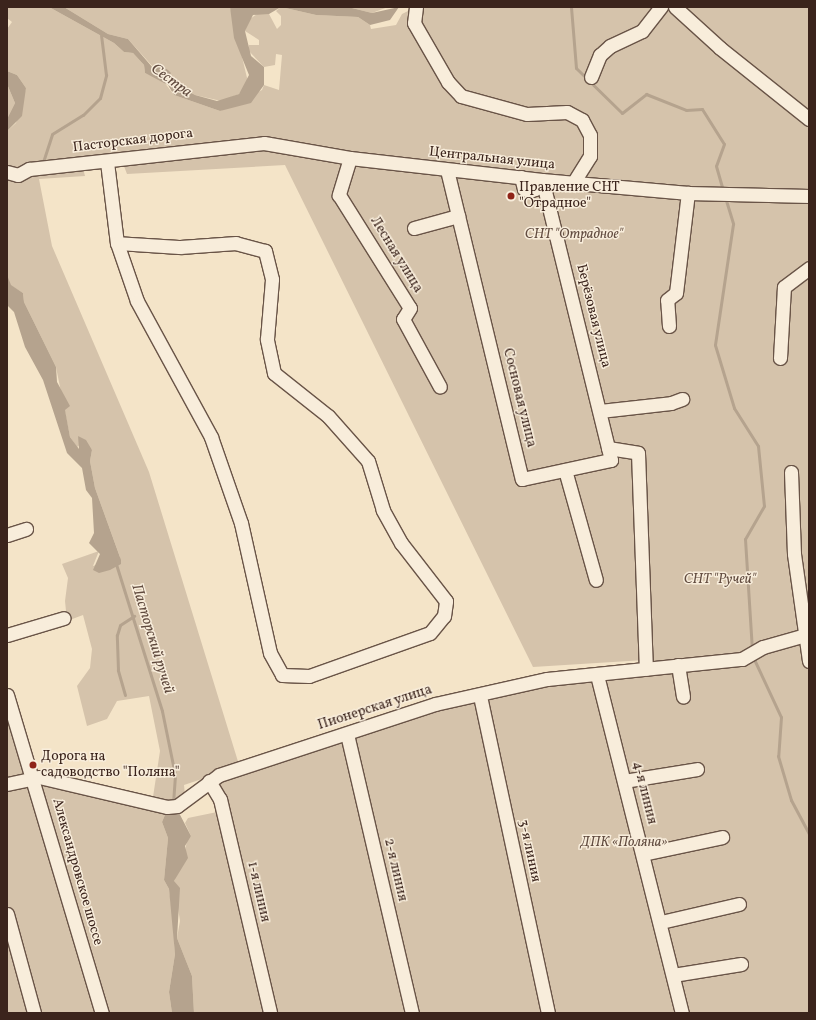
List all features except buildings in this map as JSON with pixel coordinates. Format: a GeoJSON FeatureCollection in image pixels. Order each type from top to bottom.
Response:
{"type":"FeatureCollection","features":[{"type":"Feature","properties":{"kind":"street"},"geometry":{"type":"LineString","coordinates":[[416,7],[414,23],[448,82],[461,96],[527,114],[568,112],[582,120],[590,135],[590,156],[573,183]]}},
{"type":"Feature","properties":{"kind":"street"},"geometry":{"type":"LineString","coordinates":[[591,77],[600,55],[610,46],[642,32],[661,7]]}},
{"type":"Feature","properties":{"kind":"street"},"geometry":{"type":"LineString","coordinates":[[684,9],[720,48],[809,119]]}},
{"type":"Feature","properties":{"kind":"street","name":"Центральная улица"},"geometry":{"type":"LineString","coordinates":[[264,143],[350,158],[447,170],[522,177],[524,189],[529,191],[535,189],[541,180],[688,193],[809,196]]}},
{"type":"Feature","properties":{"kind":"street","name":"Пасторская дорога"},"geometry":{"type":"LineString","coordinates":[[7,172],[18,175],[30,169],[108,162],[231,144],[264,143]]}},
{"type":"Feature","properties":{"kind":"street","name":"Лесная улица"},"geometry":{"type":"LineString","coordinates":[[350,158],[339,195],[410,308],[403,319],[440,387]]}},
{"type":"Feature","properties":{"kind":"street"},"geometry":{"type":"LineString","coordinates":[[108,162],[117,243],[137,301],[211,437],[241,523],[270,653],[282,675],[309,676],[430,633],[444,616],[446,601],[401,543],[383,510],[368,461],[328,416],[274,373],[267,339],[272,279],[265,251],[236,243],[180,246],[117,243]]}},
{"type":"Feature","properties":{"kind":"street","name":"Сосновая улица"},"geometry":{"type":"LineString","coordinates":[[447,170],[522,479],[565,470]]}},
{"type":"Feature","properties":{"kind":"street","name":"Берёзовая улица"},"geometry":{"type":"LineString","coordinates":[[541,180],[610,454]]}},
{"type":"Feature","properties":{"kind":"street"},"geometry":{"type":"LineString","coordinates":[[669,326],[667,300],[676,293],[688,193]]}},
{"type":"Feature","properties":{"kind":"street"},"geometry":{"type":"LineString","coordinates":[[414,228],[458,216]]}},
{"type":"Feature","properties":{"kind":"street"},"geometry":{"type":"LineString","coordinates":[[780,358],[784,287],[809,268]]}},
{"type":"Feature","properties":{"kind":"street"},"geometry":{"type":"LineString","coordinates":[[600,410],[671,403],[682,399]]}},
{"type":"Feature","properties":{"kind":"street"},"geometry":{"type":"LineString","coordinates":[[596,580],[565,470],[610,454],[638,453],[646,669]]}},
{"type":"Feature","properties":{"kind":"street"},"geometry":{"type":"LineString","coordinates":[[791,472],[794,554],[809,662]]}},
{"type":"Feature","properties":{"kind":"street"},"geometry":{"type":"LineString","coordinates":[[7,535],[26,529]]}},
{"type":"Feature","properties":{"kind":"street"},"geometry":{"type":"LineString","coordinates":[[7,636],[64,618]]}},
{"type":"Feature","properties":{"kind":"street","name":"Пионерская улица"},"geometry":{"type":"LineString","coordinates":[[32,777],[172,806],[208,780],[435,704],[480,696],[547,679],[597,675],[744,657],[758,649],[805,635]]}},
{"type":"Feature","properties":{"kind":"street"},"geometry":{"type":"LineString","coordinates":[[678,665],[683,697]]}},
{"type":"Feature","properties":{"kind":"street","name":"4-я линия"},"geometry":{"type":"LineString","coordinates":[[597,675],[661,922],[682,1013]]}},
{"type":"Feature","properties":{"kind":"street","name":"Александровское шоссе"},"geometry":{"type":"LineString","coordinates":[[7,695],[102,1013]]}},
{"type":"Feature","properties":{"kind":"street","name":"3-я линия"},"geometry":{"type":"LineString","coordinates":[[480,696],[548,1013]]}},
{"type":"Feature","properties":{"kind":"street","name":"2-я линия"},"geometry":{"type":"LineString","coordinates":[[348,734],[412,1013]]}},
{"type":"Feature","properties":{"kind":"street"},"geometry":{"type":"LineString","coordinates":[[624,781],[697,769]]}},
{"type":"Feature","properties":{"kind":"street"},"geometry":{"type":"LineString","coordinates":[[7,784],[32,777]]}},
{"type":"Feature","properties":{"kind":"street","name":"1-я линия"},"geometry":{"type":"LineString","coordinates":[[208,780],[220,799],[270,1013]]}},
{"type":"Feature","properties":{"kind":"street"},"geometry":{"type":"LineString","coordinates":[[643,854],[722,837]]}},
{"type":"Feature","properties":{"kind":"street"},"geometry":{"type":"LineString","coordinates":[[661,922],[739,904]]}},
{"type":"Feature","properties":{"kind":"street"},"geometry":{"type":"LineString","coordinates":[[7,914],[34,1013]]}},
{"type":"Feature","properties":{"kind":"street"},"geometry":{"type":"LineString","coordinates":[[673,975],[741,964]]}},
{"type":"Feature","properties":{"kind":"green space"},"geometry":{"type":"Polygon","coordinates":[[[7,7],[49,7],[114,43],[124,52],[133,53],[144,65],[145,73],[164,82],[174,95],[220,111],[262,90],[264,85],[279,90],[282,55],[276,54],[275,65],[264,67],[248,50],[249,45],[259,45],[259,40],[245,31],[247,21],[260,12],[269,14],[277,29],[281,25],[281,16],[276,11],[281,7],[316,15],[358,17],[370,25],[371,29],[396,25],[402,14],[416,7],[809,7],[809,1013],[194,1013],[192,976],[177,938],[180,921],[174,881],[185,853],[187,839],[191,836],[185,823],[188,818],[222,811],[205,778],[184,785],[185,795],[175,800],[162,801],[153,797],[160,751],[149,696],[117,701],[107,719],[87,726],[77,686],[90,668],[92,649],[83,615],[67,621],[65,601],[68,578],[62,564],[99,551],[93,566],[120,557],[95,488],[90,461],[92,450],[78,436],[81,444],[77,447],[70,437],[56,367],[24,302],[23,293],[10,285],[7,275],[7,131],[16,123],[26,88],[17,75],[7,71],[7,29],[12,22],[7,18],[7,7]],[[122,161],[82,164],[85,176],[39,179],[52,246],[149,472],[240,768],[435,704],[646,668],[645,660],[533,667],[285,165],[127,174],[122,161]]]}},
{"type":"Feature","properties":{"kind":"green space"},"geometry":{"type":"Polygon","coordinates":[[[64,7],[230,7],[248,82],[239,94],[221,101],[195,95],[167,78],[168,70],[154,68],[128,39],[108,34],[64,7]]]}},
{"type":"Feature","properties":{"kind":"green space"},"geometry":{"type":"Polygon","coordinates":[[[348,7],[388,7],[372,13],[348,7]]]}},
{"type":"Feature","properties":{"kind":"green space"},"geometry":{"type":"Polygon","coordinates":[[[7,84],[15,103],[7,119],[7,84]]]}},
{"type":"Feature","properties":{"kind":"green space"},"geometry":{"type":"Polygon","coordinates":[[[7,695],[31,777],[167,810],[162,822],[168,838],[164,880],[169,889],[173,919],[175,954],[169,992],[172,1013],[7,1013],[7,695]]]}},
{"type":"Feature","properties":{"kind":"shaded area"},"geometry":{"type":"Polygon","coordinates":[[[49,7],[64,7],[108,34],[128,39],[153,68],[162,66],[171,73],[167,79],[195,95],[217,101],[239,94],[249,75],[234,38],[230,7],[281,7],[269,14],[253,15],[245,31],[251,56],[264,67],[264,85],[251,103],[220,111],[174,95],[168,85],[145,73],[144,65],[133,53],[124,52],[114,43],[49,7]]]}},
{"type":"Feature","properties":{"kind":"shaded area"},"geometry":{"type":"Polygon","coordinates":[[[281,7],[348,7],[372,13],[399,7],[390,20],[370,25],[358,17],[316,15],[281,7]]]}},
{"type":"Feature","properties":{"kind":"shaded area"},"geometry":{"type":"Polygon","coordinates":[[[7,71],[17,75],[26,88],[22,116],[7,131],[7,119],[15,103],[7,84],[7,71]]]}},
{"type":"Feature","properties":{"kind":"shaded area"},"geometry":{"type":"Polygon","coordinates":[[[7,275],[11,285],[23,293],[24,302],[56,367],[57,382],[70,406],[65,410],[70,437],[79,449],[78,436],[86,440],[92,450],[90,461],[95,488],[121,560],[121,564],[110,570],[99,573],[93,570],[100,554],[89,543],[94,533],[92,498],[86,490],[82,468],[67,453],[43,380],[25,347],[14,312],[7,305],[7,275]]]}},
{"type":"Feature","properties":{"kind":"shaded area"},"geometry":{"type":"Polygon","coordinates":[[[177,809],[191,836],[185,846],[188,858],[174,881],[180,888],[177,938],[192,976],[194,1013],[172,1013],[169,992],[175,954],[169,889],[164,880],[168,838],[162,822],[167,810],[177,809]]]}},
{"type":"Feature","properties":{"kind":"waterway"},"geometry":{"type":"LineString","coordinates":[[571,7],[576,68],[622,113],[646,94],[686,110],[702,109],[724,144],[716,166],[723,191]]}},
{"type":"Feature","properties":{"kind":"waterway"},"geometry":{"type":"LineString","coordinates":[[43,162],[52,134],[83,115],[100,98],[106,75],[101,35]]}},
{"type":"Feature","properties":{"kind":"waterway"},"geometry":{"type":"LineString","coordinates":[[725,197],[733,224],[715,345],[734,408],[758,446],[764,506],[745,539],[752,649]]}},
{"type":"Feature","properties":{"kind":"waterway","name":"Пасторский ручей"},"geometry":{"type":"LineString","coordinates":[[116,564],[162,711],[175,775],[173,802]]}},
{"type":"Feature","properties":{"kind":"waterway"},"geometry":{"type":"LineString","coordinates":[[125,695],[118,670],[117,635],[120,625],[134,616]]}},
{"type":"Feature","properties":{"kind":"waterway"},"geometry":{"type":"LineString","coordinates":[[753,657],[781,717],[778,756],[791,800],[809,834]]}},
{"type":"Feature","properties":{"kind":"place","name":"Правление СНТ \"Отрадное\""},"geometry":{"type":"Point","coordinates":[511,196]}},
{"type":"Feature","properties":{"kind":"place","name":"Дорога на садоводство \"Поляна\""},"geometry":{"type":"Point","coordinates":[33,765]}},
{"type":"Feature","properties":{"kind":"water label","name":"Сестра"},"geometry":{"type":"Point","coordinates":[171,81]}},
{"type":"Feature","properties":{"kind":"park label","name":"СНТ \"Отрадное\""},"geometry":{"type":"Point","coordinates":[574,235]}},
{"type":"Feature","properties":{"kind":"park label","name":"СНТ \"Ручей\""},"geometry":{"type":"Point","coordinates":[720,580]}},
{"type":"Feature","properties":{"kind":"park label","name":"ДПК «Поляна»"},"geometry":{"type":"Point","coordinates":[624,843]}}]}
